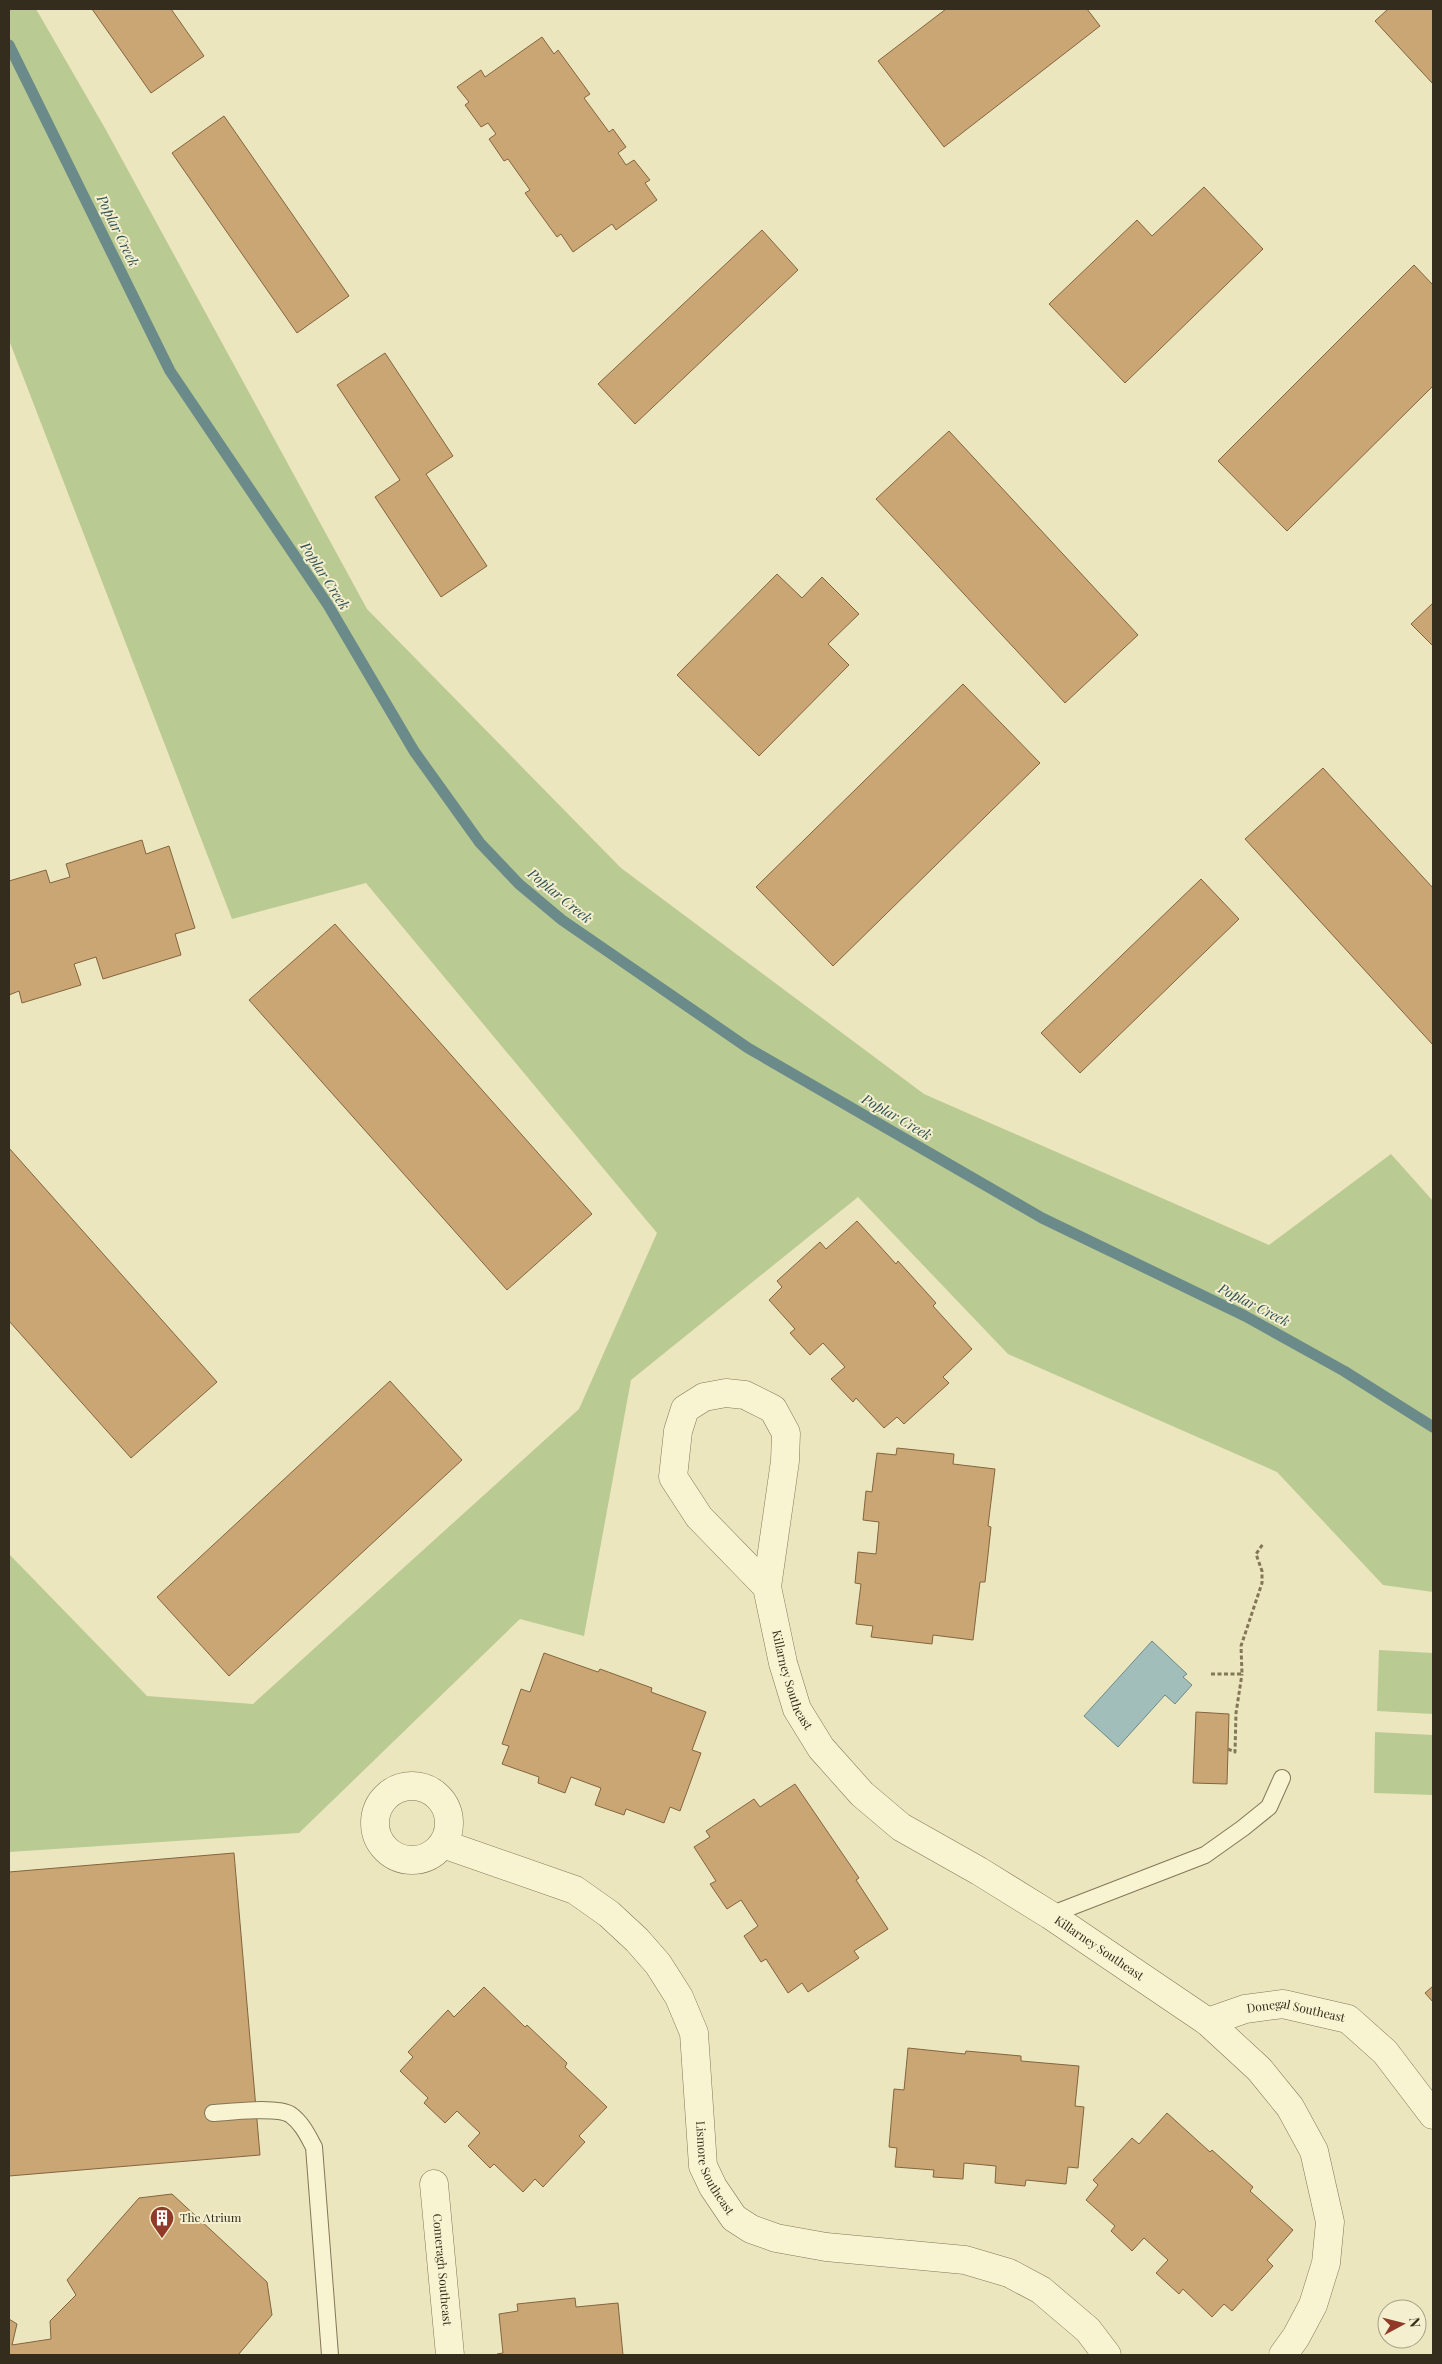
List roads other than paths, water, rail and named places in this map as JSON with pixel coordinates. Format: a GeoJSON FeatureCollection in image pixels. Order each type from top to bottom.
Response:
{"type":"FeatureCollection","features":[{"type":"Feature","properties":{"kind":"street","name":"Killarney Southeast"},"geometry":{"type":"LineString","coordinates":[[767,1587],[699,1517],[673,1477],[678,1431],[685,1409],[704,1397],[726,1393],[745,1395],[773,1409],[786,1433],[785,1461],[767,1587],[783,1663],[798,1709],[820,1748],[862,1794],[901,1827],[979,1871],[1050,1915],[1208,2022],[1258,2069],[1290,2107],[1314,2150],[1330,2222],[1326,2263],[1313,2305],[1296,2337],[1283,2355]]}},
{"type":"Feature","properties":{"kind":"street","name":"Lismore Southeast"},"geometry":{"type":"LineString","coordinates":[[443,1844],[575,1890],[609,1914],[637,1940],[658,1964],[679,1997],[694,2033],[703,2166],[713,2187],[734,2218],[751,2228],[776,2238],[826,2247],[966,2260],[1010,2273],[1041,2290],[1088,2330],[1106,2355]]}},
{"type":"Feature","properties":{"kind":"street","name":"Donegal Southeast"},"geometry":{"type":"LineString","coordinates":[[1208,2022],[1245,2009],[1283,2004],[1348,2019],[1385,2052],[1433,2115]]}},
{"type":"Feature","properties":{"kind":"street","name":"Comeragh Southeast"},"geometry":{"type":"LineString","coordinates":[[434,2184],[450,2355]]}},
{"type":"Feature","properties":{"kind":"lane"},"geometry":{"type":"LineString","coordinates":[[1050,1915],[1205,1855],[1244,1828],[1269,1807],[1282,1778]]}},
{"type":"Feature","properties":{"kind":"lane"},"geometry":{"type":"LineString","coordinates":[[213,2113],[256,2110],[290,2114],[304,2129],[314,2147],[330,2355]]}},
{"type":"Feature","properties":{"kind":"water"},"geometry":{"type":"Polygon","coordinates":[[[1152,1641],[1187,1674],[1183,1677],[1192,1685],[1175,1704],[1165,1695],[1118,1747],[1084,1716],[1152,1641]]]}},
{"type":"Feature","properties":{"kind":"waterway","name":"Poplar Creek"},"geometry":{"type":"LineString","coordinates":[[9,45],[170,371],[328,605],[414,751],[480,843],[519,884],[562,920],[748,1048],[1042,1218],[1245,1316],[1344,1371],[1433,1427]]}},
{"type":"Feature","properties":{"kind":"place","name":"The Atrium"},"geometry":{"type":"Point","coordinates":[162,2239]}}]}
